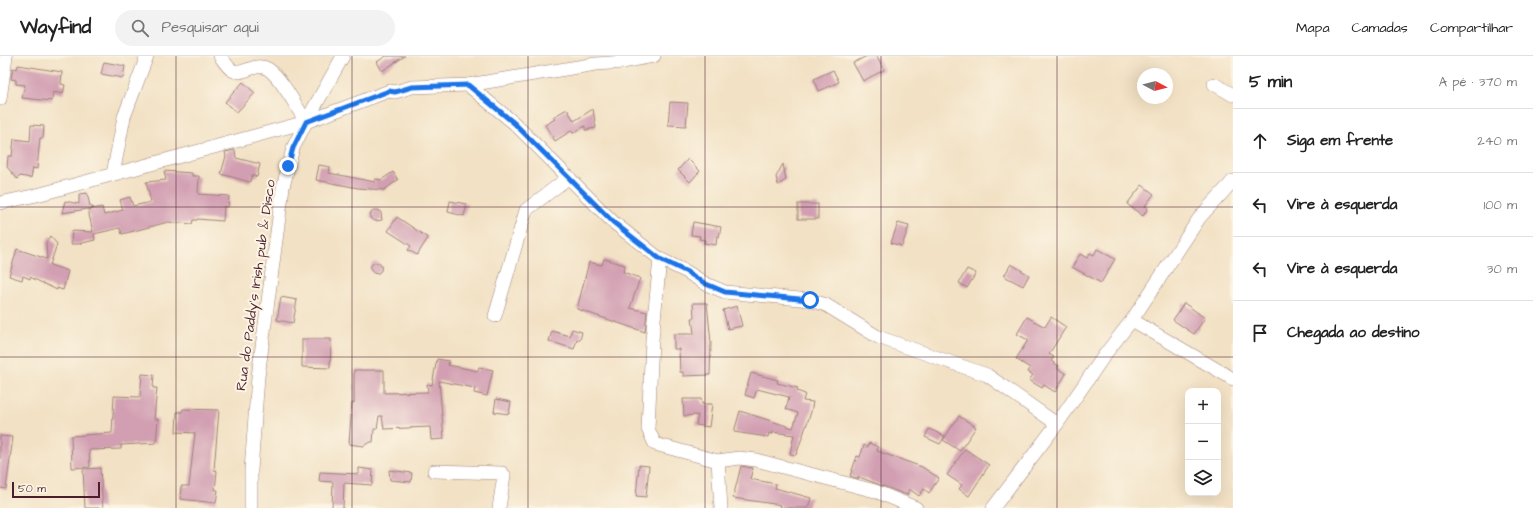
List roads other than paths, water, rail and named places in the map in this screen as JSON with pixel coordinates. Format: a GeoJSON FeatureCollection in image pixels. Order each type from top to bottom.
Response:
{"type":"FeatureCollection","features":[{"type":"Feature","properties":{"kind":"street"},"geometry":{"type":"LineString","coordinates":[[0,99],[6,56]]}},
{"type":"Feature","properties":{"kind":"street"},"geometry":{"type":"LineString","coordinates":[[113,174],[124,117],[147,56]]}},
{"type":"Feature","properties":{"kind":"street"},"geometry":{"type":"LineString","coordinates":[[220,56],[232,70],[240,72],[259,66],[267,68],[275,74],[306,122]]}},
{"type":"Feature","properties":{"kind":"street","name":"Rua do Paddy's Irish pub & Disco"},"geometry":{"type":"LineString","coordinates":[[251,508],[251,470],[258,378],[283,187],[293,148],[343,56]]}},
{"type":"Feature","properties":{"kind":"street"},"geometry":{"type":"LineString","coordinates":[[0,202],[37,195],[306,122],[389,91],[395,92],[412,87],[468,85],[624,59],[654,56]]}},
{"type":"Feature","properties":{"kind":"street"},"geometry":{"type":"LineString","coordinates":[[1214,84],[1233,95]]}},
{"type":"Feature","properties":{"kind":"street"},"geometry":{"type":"LineString","coordinates":[[468,85],[514,123],[613,222],[660,259],[687,272],[706,284],[725,292],[810,300],[826,305],[878,337],[987,375],[1057,424]]}},
{"type":"Feature","properties":{"kind":"street"},"geometry":{"type":"LineString","coordinates":[[495,316],[526,210],[569,177]]}},
{"type":"Feature","properties":{"kind":"street"},"geometry":{"type":"LineString","coordinates":[[993,508],[1057,424],[1106,353],[1132,320],[1200,217],[1233,182]]}},
{"type":"Feature","properties":{"kind":"street"},"geometry":{"type":"LineString","coordinates":[[660,259],[652,340],[648,429],[655,444],[718,461],[739,458],[756,460],[875,491],[916,508]]}},
{"type":"Feature","properties":{"kind":"street"},"geometry":{"type":"LineString","coordinates":[[1132,320],[1233,379]]}},
{"type":"Feature","properties":{"kind":"street"},"geometry":{"type":"LineString","coordinates":[[718,461],[721,508]]}},
{"type":"Feature","properties":{"kind":"street"},"geometry":{"type":"LineString","coordinates":[[434,471],[502,472],[504,475],[499,508]]}}]}
